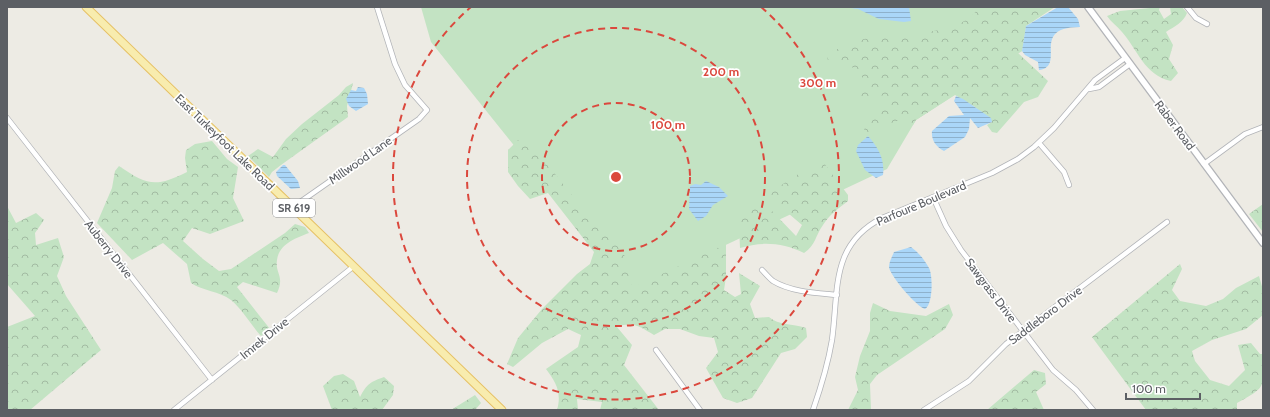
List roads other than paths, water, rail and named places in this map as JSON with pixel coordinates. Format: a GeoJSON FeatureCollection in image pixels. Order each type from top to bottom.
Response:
{"type":"FeatureCollection","features":[{"type":"Feature","properties":{"kind":"main road","name":"East Turkeyfoot Lake Road"},"geometry":{"type":"LineString","coordinates":[[86,7],[502,410]]}},
{"type":"Feature","properties":{"kind":"street","name":"Millwood Lane"},"geometry":{"type":"LineString","coordinates":[[293,207],[419,119],[427,110],[405,85],[395,64],[378,7]]}},
{"type":"Feature","properties":{"kind":"street","name":"Raber Road"},"geometry":{"type":"LineString","coordinates":[[1088,7],[1263,243]]}},
{"type":"Feature","properties":{"kind":"street"},"geometry":{"type":"LineString","coordinates":[[1188,7],[1196,18],[1207,24]]}},
{"type":"Feature","properties":{"kind":"street","name":"Parfoure Boulevard"},"geometry":{"type":"LineString","coordinates":[[813,410],[830,351],[843,258],[858,235],[870,224],[882,218],[1005,166],[1039,143],[1075,102],[1089,89],[1095,80],[1126,58]]}},
{"type":"Feature","properties":{"kind":"street","name":"Parfoure Boulevard"},"geometry":{"type":"LineString","coordinates":[[1089,89],[1099,86],[1130,64]]}},
{"type":"Feature","properties":{"kind":"street","name":"Auberry Drive"},"geometry":{"type":"LineString","coordinates":[[7,118],[212,380]]}},
{"type":"Feature","properties":{"kind":"street"},"geometry":{"type":"LineString","coordinates":[[1204,164],[1245,134],[1263,127]]}},
{"type":"Feature","properties":{"kind":"street"},"geometry":{"type":"LineString","coordinates":[[1039,143],[1064,172],[1069,186]]}},
{"type":"Feature","properties":{"kind":"street","name":"Sawgrass Drive"},"geometry":{"type":"LineString","coordinates":[[933,197],[946,226],[961,250],[1053,370],[1076,390],[1092,410]]}},
{"type":"Feature","properties":{"kind":"street","name":"Saddleboro Drive"},"geometry":{"type":"LineString","coordinates":[[924,410],[969,381],[1006,344],[1167,222]]}},
{"type":"Feature","properties":{"kind":"street","name":"Imrek Drive"},"geometry":{"type":"LineString","coordinates":[[174,410],[354,266]]}},
{"type":"Feature","properties":{"kind":"street"},"geometry":{"type":"LineString","coordinates":[[762,270],[772,281],[782,285],[805,291],[837,296]]}},
{"type":"Feature","properties":{"kind":"street"},"geometry":{"type":"LineString","coordinates":[[656,350],[700,410]]}},
{"type":"Feature","properties":{"kind":"water"},"geometry":{"type":"Polygon","coordinates":[[[844,7],[909,7],[911,21],[904,22],[879,19],[858,9],[844,7]]]}},
{"type":"Feature","properties":{"kind":"water"},"geometry":{"type":"Polygon","coordinates":[[[1058,7],[1068,7],[1078,19],[1080,27],[1065,29],[1056,33],[1052,40],[1050,62],[1047,67],[1039,70],[1038,62],[1025,55],[1022,51],[1026,26],[1058,7]]]}},
{"type":"Feature","properties":{"kind":"water"},"geometry":{"type":"Polygon","coordinates":[[[358,87],[364,88],[367,94],[368,104],[356,111],[349,106],[346,99],[351,90],[356,91],[358,87]]]}},
{"type":"Feature","properties":{"kind":"water"},"geometry":{"type":"Polygon","coordinates":[[[956,96],[991,118],[992,122],[978,128],[970,118],[969,129],[965,137],[944,151],[935,143],[932,137],[932,131],[949,116],[964,115],[954,101],[956,96]]]}},
{"type":"Feature","properties":{"kind":"water"},"geometry":{"type":"Polygon","coordinates":[[[868,136],[878,149],[883,164],[883,175],[876,178],[865,170],[856,151],[858,145],[868,136]]]}},
{"type":"Feature","properties":{"kind":"water"},"geometry":{"type":"Polygon","coordinates":[[[283,165],[285,165],[298,181],[300,188],[291,189],[277,176],[276,172],[283,165]]]}},
{"type":"Feature","properties":{"kind":"water"},"geometry":{"type":"Polygon","coordinates":[[[706,181],[719,187],[728,196],[713,205],[706,216],[698,221],[689,209],[690,186],[695,184],[701,185],[706,181]]]}},
{"type":"Feature","properties":{"kind":"water"},"geometry":{"type":"Polygon","coordinates":[[[911,247],[923,259],[930,272],[932,283],[931,296],[930,302],[925,309],[916,303],[904,291],[889,267],[894,252],[911,247]]]}}]}
